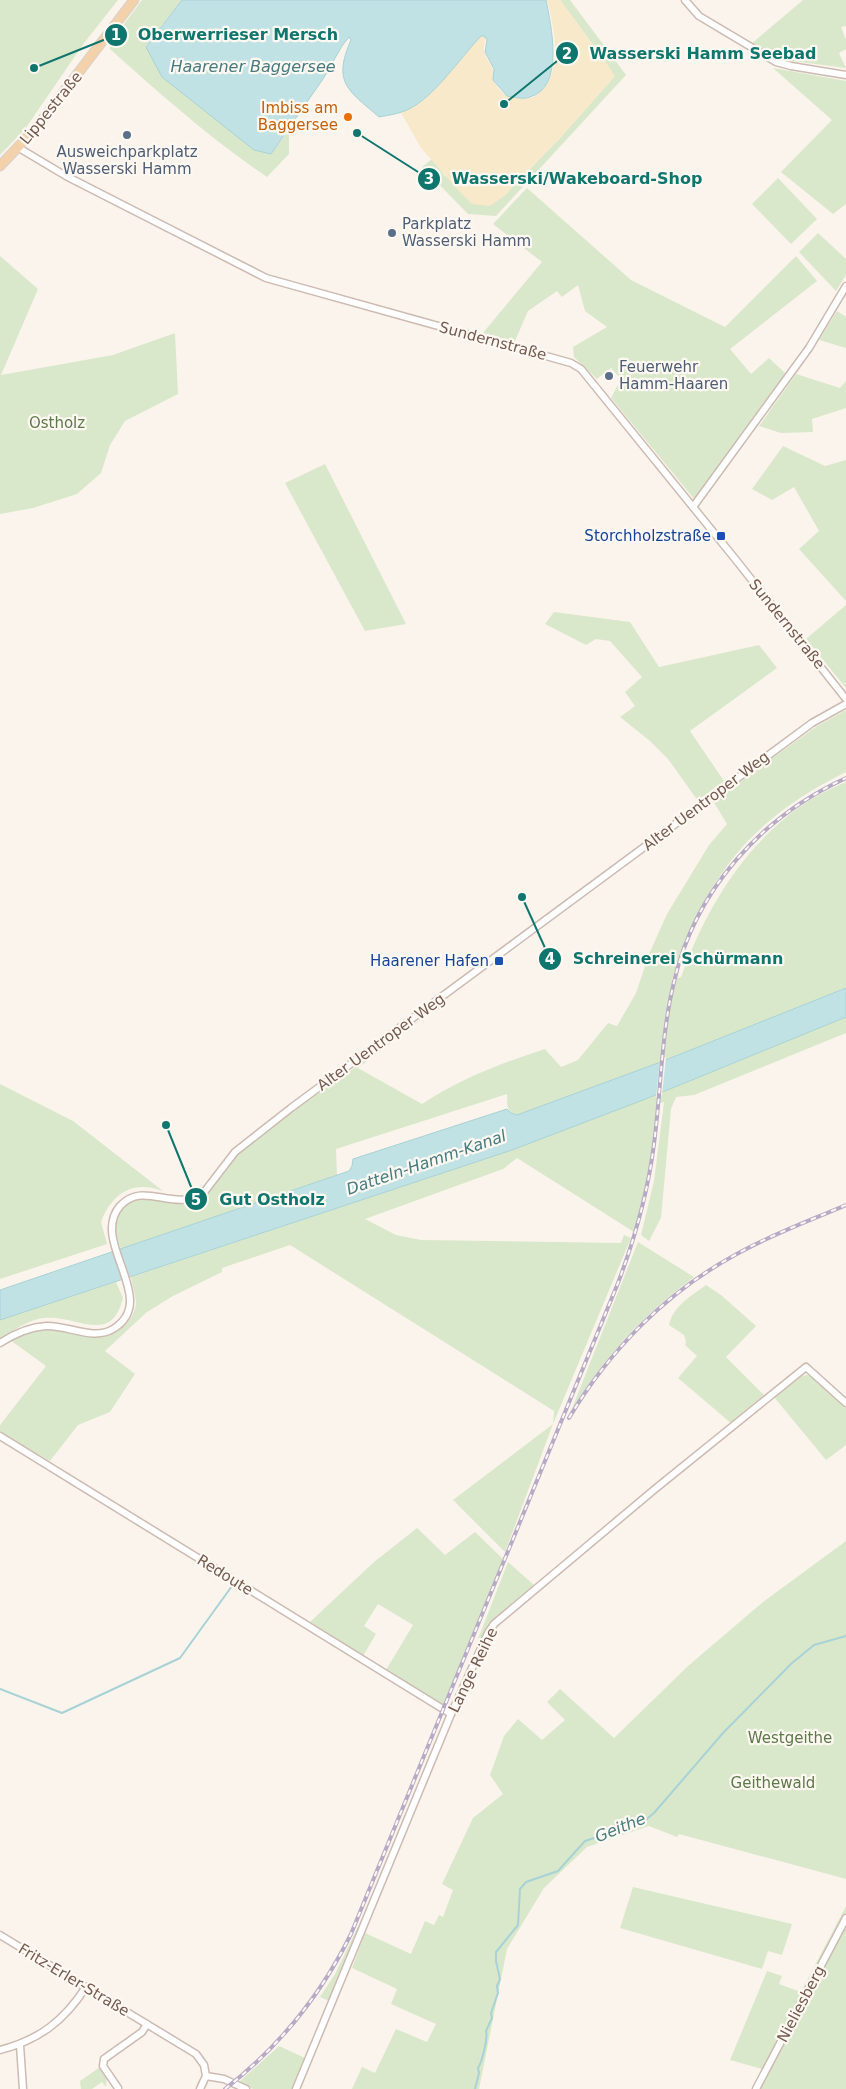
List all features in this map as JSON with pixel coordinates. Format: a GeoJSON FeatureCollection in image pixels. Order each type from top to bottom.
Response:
{"type":"FeatureCollection","features":[{"type":"Feature","properties":{"kind":"main road","name":"Lippestraße"},"geometry":{"type":"LineString","coordinates":[[0,166],[19,148],[66,91],[134,0]]}},
{"type":"Feature","properties":{"kind":"street"},"geometry":{"type":"LineString","coordinates":[[685,0],[699,16],[776,62],[846,75]]}},
{"type":"Feature","properties":{"kind":"street","name":"Sundernstraße"},"geometry":{"type":"LineString","coordinates":[[19,148],[62,173],[266,278],[571,363],[581,369],[846,699]]}},
{"type":"Feature","properties":{"kind":"street"},"geometry":{"type":"LineString","coordinates":[[693,507],[809,348],[846,286]]}},
{"type":"Feature","properties":{"kind":"street","name":"Alter Uentroper Weg"},"geometry":{"type":"LineString","coordinates":[[0,1343],[22,1331],[44,1326],[92,1333],[107,1332],[119,1325],[126,1314],[131,1300],[112,1235],[111,1224],[115,1213],[124,1203],[136,1196],[150,1196],[180,1201],[200,1196],[235,1152],[292,1108],[812,724],[846,704]]}},
{"type":"Feature","properties":{"kind":"street","name":"Lange Reihe"},"geometry":{"type":"LineString","coordinates":[[296,2089],[451,1714],[488,1633],[494,1624],[655,1489],[806,1367],[846,1403]]}},
{"type":"Feature","properties":{"kind":"street","name":"Redoute"},"geometry":{"type":"LineString","coordinates":[[0,1436],[451,1714]]}},
{"type":"Feature","properties":{"kind":"street","name":"Nieliesberg"},"geometry":{"type":"LineString","coordinates":[[756,2089],[846,1918]]}},
{"type":"Feature","properties":{"kind":"street","name":"Fritz-Erler-Straße"},"geometry":{"type":"LineString","coordinates":[[0,1935],[196,2054],[204,2065],[206,2076]]}},
{"type":"Feature","properties":{"kind":"street"},"geometry":{"type":"LineString","coordinates":[[0,2050],[20,2045],[35,2038],[62,2018],[86,1987]]}},
{"type":"Feature","properties":{"kind":"street","name":"Fritz-Erler-Straße"},"geometry":{"type":"LineString","coordinates":[[118,2088],[102,2062],[142,2032],[147,2024]]}},
{"type":"Feature","properties":{"kind":"street"},"geometry":{"type":"LineString","coordinates":[[20,2045],[23,2089]]}},
{"type":"Feature","properties":{"kind":"street"},"geometry":{"type":"LineString","coordinates":[[200,2089],[206,2076],[224,2079],[246,2089]]}},
{"type":"Feature","properties":{"kind":"green space"},"geometry":{"type":"Polygon","coordinates":[[[0,0],[118,0],[84,43],[25,129],[0,155],[0,0]]]}},
{"type":"Feature","properties":{"kind":"green space"},"geometry":{"type":"Polygon","coordinates":[[[142,0],[182,0],[146,46],[271,154],[289,130],[289,154],[267,177],[206,132],[110,49],[112,40],[142,0]]]}},
{"type":"Feature","properties":{"kind":"green space"},"geometry":{"type":"Polygon","coordinates":[[[560,0],[570,0],[626,75],[496,216],[468,214],[422,167],[432,159],[445,176],[504,196],[560,138],[614,77],[605,61],[560,0]]]}},
{"type":"Feature","properties":{"kind":"green space"},"geometry":{"type":"Polygon","coordinates":[[[803,0],[846,0],[846,26],[841,27],[846,40],[846,49],[839,53],[846,68],[777,59],[750,45],[803,0]]]}},
{"type":"Feature","properties":{"kind":"green space"},"geometry":{"type":"Polygon","coordinates":[[[773,68],[846,81],[846,204],[833,214],[781,172],[832,120],[773,68]]]}},
{"type":"Feature","properties":{"kind":"green space"},"geometry":{"type":"Polygon","coordinates":[[[778,178],[817,219],[791,244],[752,204],[778,178]]]}},
{"type":"Feature","properties":{"kind":"green space"},"geometry":{"type":"Polygon","coordinates":[[[527,188],[631,280],[725,327],[796,256],[817,281],[730,349],[751,374],[769,358],[786,374],[695,500],[611,398],[621,379],[611,368],[597,379],[574,357],[573,347],[607,327],[585,311],[578,285],[562,297],[557,291],[528,311],[515,341],[482,334],[542,262],[493,224],[527,188]]]}},
{"type":"Feature","properties":{"kind":"green space"},"geometry":{"type":"Polygon","coordinates":[[[818,233],[846,259],[846,275],[836,291],[799,252],[818,233]]]}},
{"type":"Feature","properties":{"kind":"green space","name":"Ostholz"},"geometry":{"type":"Polygon","coordinates":[[[0,256],[38,289],[1,375],[113,355],[175,333],[178,394],[125,421],[110,445],[101,473],[77,494],[33,508],[0,514],[0,256]]]}},
{"type":"Feature","properties":{"kind":"green space"},"geometry":{"type":"Polygon","coordinates":[[[837,311],[846,317],[846,348],[819,340],[837,311]]]}},
{"type":"Feature","properties":{"kind":"green space"},"geometry":{"type":"Polygon","coordinates":[[[796,374],[840,388],[846,381],[846,408],[812,419],[813,432],[781,433],[759,426],[796,374]]]}},
{"type":"Feature","properties":{"kind":"green space"},"geometry":{"type":"Polygon","coordinates":[[[783,446],[825,466],[846,460],[846,601],[799,549],[819,531],[794,487],[772,500],[752,489],[783,446]]]}},
{"type":"Feature","properties":{"kind":"green space"},"geometry":{"type":"Polygon","coordinates":[[[325,464],[406,624],[365,631],[285,483],[325,464]]]}},
{"type":"Feature","properties":{"kind":"green space"},"geometry":{"type":"Polygon","coordinates":[[[846,605],[846,688],[806,639],[846,605]]]}},
{"type":"Feature","properties":{"kind":"green space"},"geometry":{"type":"Polygon","coordinates":[[[554,612],[630,622],[659,667],[759,645],[777,668],[690,731],[724,781],[698,801],[668,759],[650,741],[620,717],[635,706],[625,692],[642,677],[610,641],[596,639],[586,645],[545,624],[554,612]]]}},
{"type":"Feature","properties":{"kind":"green space"},"geometry":{"type":"Polygon","coordinates":[[[846,710],[846,772],[812,790],[783,810],[757,832],[735,856],[716,882],[699,912],[672,980],[681,977],[707,917],[724,888],[743,862],[765,837],[789,815],[816,797],[846,782],[846,988],[658,1063],[517,1115],[509,1110],[507,1094],[336,1149],[337,1175],[121,1249],[115,1227],[119,1213],[127,1204],[137,1200],[148,1199],[182,1204],[193,1202],[203,1197],[213,1187],[236,1156],[256,1139],[476,977],[358,1068],[422,1104],[481,1072],[545,1049],[561,1067],[578,1060],[608,1023],[617,1026],[636,993],[649,954],[667,914],[709,845],[727,824],[713,801],[814,728],[846,710]]]}},
{"type":"Feature","properties":{"kind":"green space"},"geometry":{"type":"Polygon","coordinates":[[[846,1017],[846,1033],[694,1095],[676,1097],[671,1109],[661,1218],[649,1241],[641,1235],[654,1181],[664,1102],[657,1104],[648,1178],[634,1232],[517,1158],[503,1169],[365,1219],[396,1235],[421,1240],[621,1243],[624,1235],[631,1238],[553,1424],[554,1411],[290,1245],[222,1268],[222,1272],[173,1296],[147,1312],[105,1351],[135,1374],[110,1412],[78,1425],[50,1461],[0,1433],[0,1425],[46,1366],[10,1340],[42,1329],[90,1336],[113,1333],[125,1325],[134,1312],[136,1301],[131,1277],[512,1150],[643,1100],[846,1017]]]}},
{"type":"Feature","properties":{"kind":"green space"},"geometry":{"type":"Polygon","coordinates":[[[0,1084],[73,1121],[163,1191],[142,1187],[133,1188],[111,1203],[101,1222],[107,1244],[0,1279],[0,1084]]]}},
{"type":"Feature","properties":{"kind":"green space"},"geometry":{"type":"Polygon","coordinates":[[[638,1242],[694,1277],[657,1307],[623,1340],[594,1377],[569,1416],[638,1242]]]}},
{"type":"Feature","properties":{"kind":"green space"},"geometry":{"type":"Polygon","coordinates":[[[116,1282],[123,1298],[118,1313],[110,1321],[101,1325],[91,1325],[57,1318],[45,1318],[33,1320],[0,1339],[0,1320],[116,1282]]]}},
{"type":"Feature","properties":{"kind":"green space"},"geometry":{"type":"Polygon","coordinates":[[[706,1285],[721,1295],[756,1326],[726,1357],[766,1397],[732,1424],[678,1378],[697,1356],[685,1345],[684,1335],[669,1325],[671,1318],[674,1312],[689,1297],[706,1285]]]}},
{"type":"Feature","properties":{"kind":"green space"},"geometry":{"type":"Polygon","coordinates":[[[802,1376],[813,1377],[846,1407],[846,1445],[826,1460],[774,1397],[802,1376]]]}},
{"type":"Feature","properties":{"kind":"green space"},"geometry":{"type":"Polygon","coordinates":[[[553,1424],[505,1552],[453,1500],[553,1424]]]}},
{"type":"Feature","properties":{"kind":"green space"},"geometry":{"type":"Polygon","coordinates":[[[417,1528],[445,1555],[475,1532],[503,1559],[443,1707],[386,1670],[413,1625],[378,1604],[364,1626],[376,1634],[363,1656],[310,1622],[374,1562],[417,1528]]]}},
{"type":"Feature","properties":{"kind":"green space"},"geometry":{"type":"Polygon","coordinates":[[[846,1541],[846,1879],[679,1834],[677,1837],[649,1826],[587,1847],[544,1888],[507,1949],[479,2089],[352,2089],[362,2067],[375,2073],[396,2029],[427,2042],[436,2024],[391,2004],[397,1989],[352,1968],[365,1933],[411,1954],[425,1921],[434,1925],[439,1915],[443,1917],[453,1890],[442,1884],[473,1818],[503,1794],[490,1775],[504,1736],[518,1719],[542,1740],[565,1720],[547,1702],[560,1689],[614,1738],[688,1666],[763,1602],[846,1541]]]}},
{"type":"Feature","properties":{"kind":"green space"},"geometry":{"type":"Polygon","coordinates":[[[508,1562],[534,1585],[489,1625],[480,1641],[478,1639],[508,1562]]]}},
{"type":"Feature","properties":{"kind":"green space"},"geometry":{"type":"Polygon","coordinates":[[[633,1887],[792,1924],[782,1955],[768,1951],[762,1969],[620,1928],[633,1887]]]}},
{"type":"Feature","properties":{"kind":"green space"},"geometry":{"type":"Polygon","coordinates":[[[369,1904],[329,2001],[320,1997],[335,1974],[369,1904]]]}},
{"type":"Feature","properties":{"kind":"green space"},"geometry":{"type":"Polygon","coordinates":[[[846,1906],[846,2089],[755,2089],[770,2056],[762,2069],[730,2060],[767,1971],[782,1976],[779,1984],[801,1992],[846,1906]]]}},
{"type":"Feature","properties":{"kind":"green space"},"geometry":{"type":"Polygon","coordinates":[[[279,2046],[305,2058],[292,2089],[253,2089],[239,2082],[279,2046]]]}},
{"type":"Feature","properties":{"kind":"green space"},"geometry":{"type":"Polygon","coordinates":[[[100,2067],[107,2076],[106,2087],[102,2082],[92,2089],[81,2089],[80,2081],[100,2067]]]}},
{"type":"Feature","properties":{"kind":"sand"},"geometry":{"type":"Polygon","coordinates":[[[547,0],[560,0],[615,76],[560,138],[504,196],[490,206],[472,204],[421,148],[401,113],[434,89],[481,36],[485,38],[485,53],[493,71],[495,83],[501,92],[509,97],[523,99],[536,95],[543,89],[549,79],[555,58],[554,34],[547,0]]]}},
{"type":"Feature","properties":{"kind":"water","name":"Haarener Baggersee"},"geometry":{"type":"Polygon","coordinates":[[[182,0],[546,0],[551,24],[552,69],[548,81],[541,91],[527,98],[507,96],[493,80],[494,69],[485,52],[487,40],[484,36],[481,36],[437,86],[418,103],[402,112],[379,117],[359,100],[346,85],[343,76],[343,66],[351,40],[349,37],[323,79],[271,154],[254,150],[162,77],[146,47],[182,0]]]}},
{"type":"Feature","properties":{"kind":"water","name":"Datteln-Hamm-Kanal"},"geometry":{"type":"Polygon","coordinates":[[[846,988],[846,1017],[643,1100],[512,1150],[0,1320],[0,1290],[349,1171],[353,1159],[507,1109],[517,1115],[658,1063],[846,988]]]}},
{"type":"Feature","properties":{"kind":"pier"},"geometry":{"type":"Polygon","coordinates":[[[666,1057],[662,1095],[656,1098],[660,1060],[666,1057]]]}},
{"type":"Feature","properties":{"kind":"waterway"},"geometry":{"type":"LineString","coordinates":[[0,1689],[62,1713],[180,1658],[232,1586]]}},
{"type":"Feature","properties":{"kind":"waterway","name":"Geithe"},"geometry":{"type":"LineString","coordinates":[[475,2089],[486,2031],[492,2018],[491,2013],[498,1993],[497,1986],[500,1979],[496,1952],[518,1925],[520,1889],[526,1882],[558,1871],[585,1841],[643,1822],[654,1813],[723,1733],[792,1663],[814,1645],[846,1636]]}},
{"type":"Feature","properties":{"kind":"railway"},"geometry":{"type":"LineString","coordinates":[[225,2089],[263,2056],[297,2019],[326,1978],[351,1934],[618,1283],[635,1232],[648,1180],[656,1124],[666,1022],[674,982],[684,948],[698,917],[715,887],[736,860],[760,835],[786,813],[815,794],[846,778]]}},
{"type":"Feature","properties":{"kind":"railway"},"geometry":{"type":"LineString","coordinates":[[569,1418],[585,1393],[621,1347],[662,1306],[685,1287],[709,1270],[748,1248],[846,1205]]}},
{"type":"Feature","properties":{"kind":"place","name":"Oberwerrieser Mersch"},"geometry":{"type":"Point","coordinates":[34,68]}},
{"type":"Feature","properties":{"kind":"place","name":"Wasserski Hamm Seebad"},"geometry":{"type":"Point","coordinates":[504,104]}},
{"type":"Feature","properties":{"kind":"place","name":"Imbiss am Baggersee"},"geometry":{"type":"Point","coordinates":[348,117]}},
{"type":"Feature","properties":{"kind":"place","name":"Wasserski/Wakeboard-Shop"},"geometry":{"type":"Point","coordinates":[357,133]}},
{"type":"Feature","properties":{"kind":"place","name":"Ausweichparkplatz Wasserski Hamm"},"geometry":{"type":"Point","coordinates":[127,135]}},
{"type":"Feature","properties":{"kind":"place","name":"Parkplatz Wasserski Hamm"},"geometry":{"type":"Point","coordinates":[392,233]}},
{"type":"Feature","properties":{"kind":"place","name":"Feuerwehr Hamm-Haaren"},"geometry":{"type":"Point","coordinates":[609,376]}},
{"type":"Feature","properties":{"kind":"place","name":"Storchholzstraße"},"geometry":{"type":"Point","coordinates":[721,536]}},
{"type":"Feature","properties":{"kind":"place","name":"Schreinerei Schürmann"},"geometry":{"type":"Point","coordinates":[522,897]}},
{"type":"Feature","properties":{"kind":"place","name":"Haarener Hafen"},"geometry":{"type":"Point","coordinates":[499,961]}},
{"type":"Feature","properties":{"kind":"place","name":"Gut Ostholz"},"geometry":{"type":"Point","coordinates":[166,1125]}},
{"type":"Feature","properties":{"kind":"park label","name":"Westgeithe"},"geometry":{"type":"Point","coordinates":[790,1738]}},
{"type":"Feature","properties":{"kind":"park label","name":"Geithewald"},"geometry":{"type":"Point","coordinates":[773,1783]}}]}
